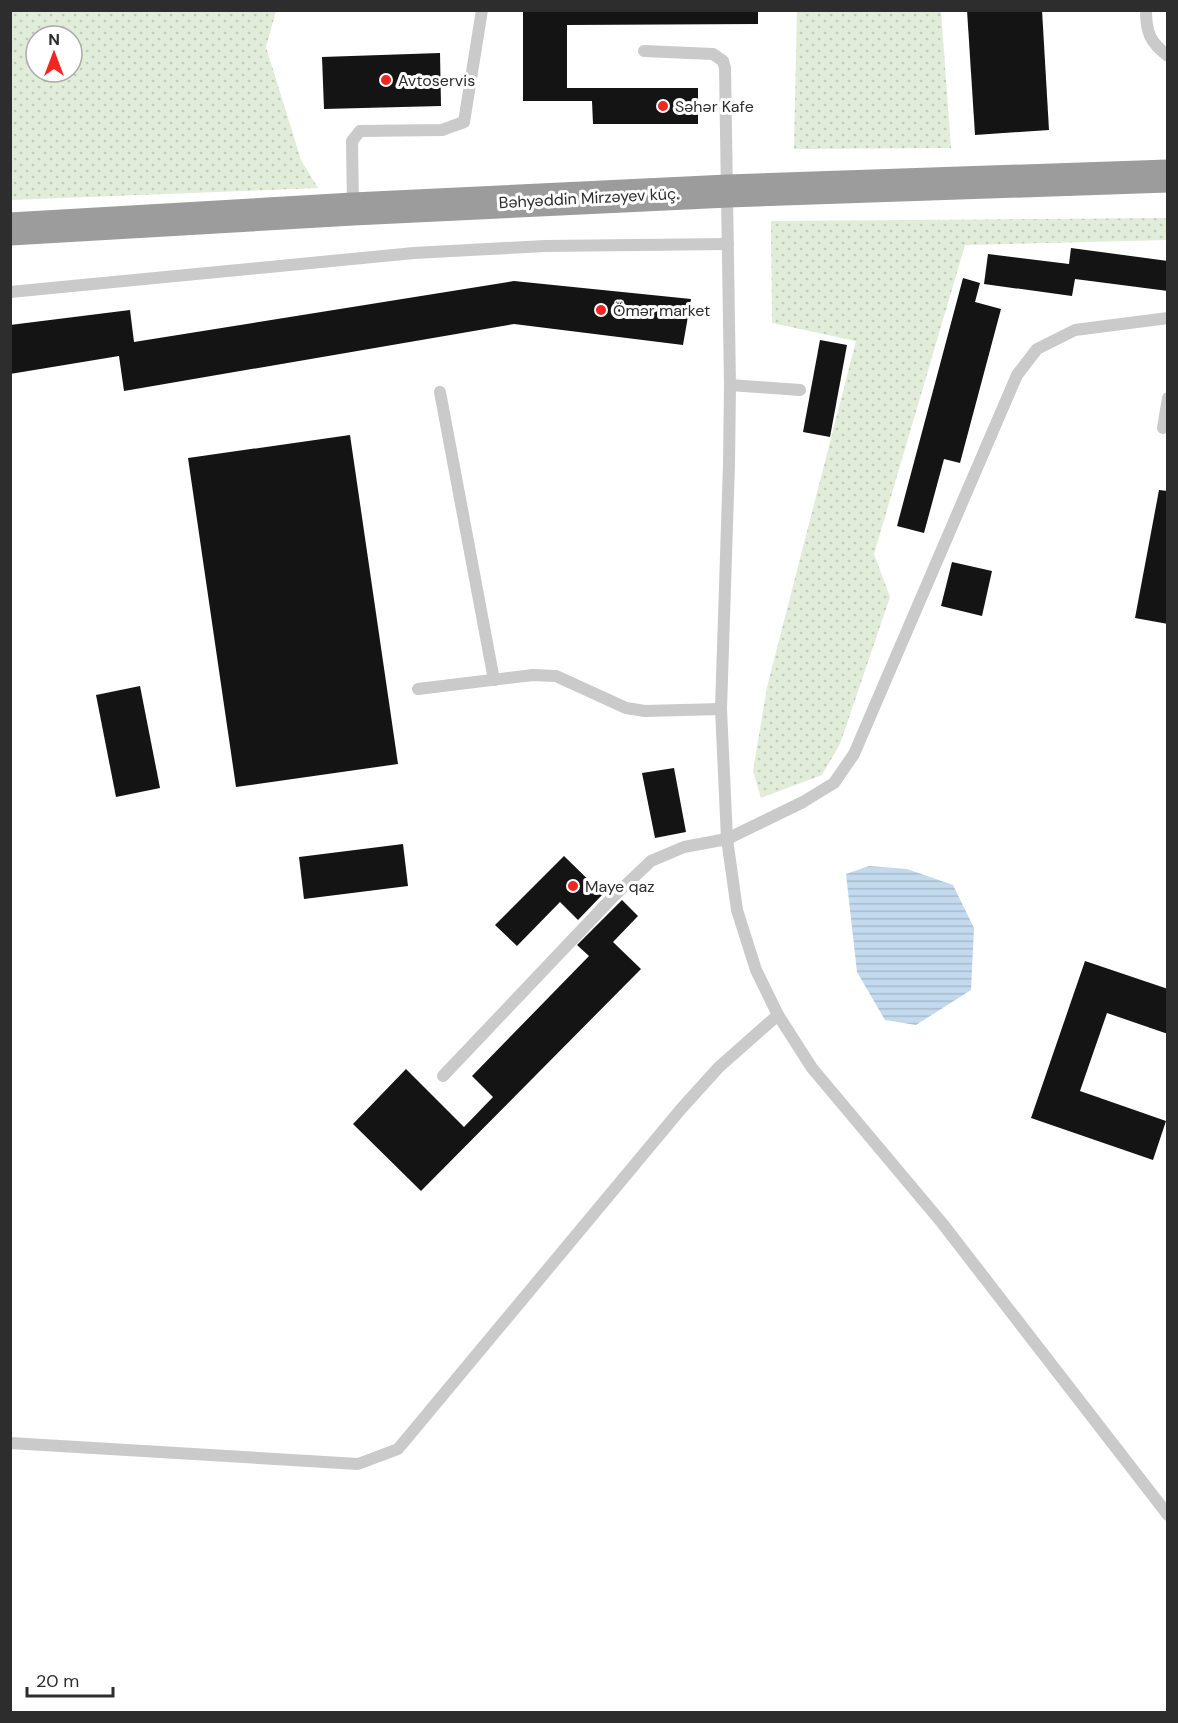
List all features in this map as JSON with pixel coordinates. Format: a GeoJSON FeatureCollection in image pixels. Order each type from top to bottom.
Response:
{"type":"FeatureCollection","features":[{"type":"Feature","properties":{"kind":"highway","name":"Bəhyəddin Mirzəyev küç."},"geometry":{"type":"LineString","coordinates":[[10,230],[353,208],[729,191],[1167,176]]}},
{"type":"Feature","properties":{"kind":"lane"},"geometry":{"type":"LineString","coordinates":[[353,208],[352,141],[360,131],[442,130],[464,122],[482,10]]}},
{"type":"Feature","properties":{"kind":"lane"},"geometry":{"type":"LineString","coordinates":[[1146,10],[1146,29],[1156,47],[1167,56]]}},
{"type":"Feature","properties":{"kind":"lane"},"geometry":{"type":"LineString","coordinates":[[644,51],[713,54],[723,61],[725,68],[729,191],[730,386],[721,709],[727,839],[737,910],[756,970],[778,1016],[812,1068],[942,1223],[1167,1515]]}},
{"type":"Feature","properties":{"kind":"lane"},"geometry":{"type":"LineString","coordinates":[[10,292],[414,254],[545,246],[729,244]]}},
{"type":"Feature","properties":{"kind":"lane"},"geometry":{"type":"LineString","coordinates":[[443,1076],[612,898],[651,861],[684,847],[727,839],[803,802],[834,783],[854,754],[1017,375],[1037,349],[1074,330],[1167,318]]}},
{"type":"Feature","properties":{"kind":"lane"},"geometry":{"type":"LineString","coordinates":[[730,386],[800,390]]}},
{"type":"Feature","properties":{"kind":"lane"},"geometry":{"type":"LineString","coordinates":[[440,392],[494,680]]}},
{"type":"Feature","properties":{"kind":"lane"},"geometry":{"type":"LineString","coordinates":[[1163,429],[1167,399]]}},
{"type":"Feature","properties":{"kind":"lane"},"geometry":{"type":"LineString","coordinates":[[418,689],[533,675],[556,676],[626,708],[645,711],[721,709]]}},
{"type":"Feature","properties":{"kind":"lane"},"geometry":{"type":"LineString","coordinates":[[10,1443],[358,1464],[398,1449],[681,1109],[719,1067],[778,1016]]}},
{"type":"Feature","properties":{"kind":"green space"},"geometry":{"type":"Polygon","coordinates":[[[10,11],[276,11],[266,47],[301,160],[318,188],[11,200],[10,11]]]}},
{"type":"Feature","properties":{"kind":"green space"},"geometry":{"type":"Polygon","coordinates":[[[797,11],[941,11],[951,148],[794,149],[797,11]]]}},
{"type":"Feature","properties":{"kind":"green space"},"geometry":{"type":"Polygon","coordinates":[[[1167,218],[1167,240],[965,245],[874,554],[890,597],[840,744],[822,775],[761,798],[753,771],[767,687],[856,341],[772,323],[771,221],[1167,218]]]}},
{"type":"Feature","properties":{"kind":"water"},"geometry":{"type":"Polygon","coordinates":[[[869,866],[907,869],[953,885],[974,928],[971,990],[916,1025],[885,1020],[857,972],[846,874],[869,866]]]}},
{"type":"Feature","properties":{"kind":"building"},"geometry":{"type":"Polygon","coordinates":[[[523,10],[758,10],[758,24],[567,25],[567,88],[698,88],[698,124],[593,124],[592,101],[523,101],[523,10]]]}},
{"type":"Feature","properties":{"kind":"building"},"geometry":{"type":"Polygon","coordinates":[[[967,10],[1042,10],[1049,130],[975,135],[967,10]]]}},
{"type":"Feature","properties":{"kind":"building"},"geometry":{"type":"Polygon","coordinates":[[[440,53],[441,106],[324,109],[322,57],[440,53]]]}},
{"type":"Feature","properties":{"kind":"building"},"geometry":{"type":"Polygon","coordinates":[[[1071,248],[1168,261],[1168,291],[1075,279],[1072,296],[984,284],[988,254],[1069,264],[1071,248]]]}},
{"type":"Feature","properties":{"kind":"building"},"geometry":{"type":"Polygon","coordinates":[[[963,278],[980,283],[975,302],[1001,309],[960,463],[944,459],[924,533],[897,526],[963,278]]]}},
{"type":"Feature","properties":{"kind":"building"},"geometry":{"type":"Polygon","coordinates":[[[514,281],[691,299],[683,345],[514,324],[124,391],[119,356],[10,374],[10,325],[130,310],[134,342],[514,281]]]}},
{"type":"Feature","properties":{"kind":"building"},"geometry":{"type":"Polygon","coordinates":[[[820,340],[847,345],[830,437],[803,432],[820,340]]]}},
{"type":"Feature","properties":{"kind":"building"},"geometry":{"type":"Polygon","coordinates":[[[350,435],[398,764],[236,787],[188,458],[350,435]]]}},
{"type":"Feature","properties":{"kind":"building"},"geometry":{"type":"Polygon","coordinates":[[[1159,490],[1168,491],[1168,624],[1135,618],[1159,490]]]}},
{"type":"Feature","properties":{"kind":"building"},"geometry":{"type":"Polygon","coordinates":[[[952,562],[992,571],[982,616],[941,606],[952,562]]]}},
{"type":"Feature","properties":{"kind":"building"},"geometry":{"type":"Polygon","coordinates":[[[140,686],[160,788],[116,797],[96,695],[140,686]]]}},
{"type":"Feature","properties":{"kind":"building"},"geometry":{"type":"Polygon","coordinates":[[[674,768],[686,832],[655,838],[642,773],[674,768]]]}},
{"type":"Feature","properties":{"kind":"building"},"geometry":{"type":"Polygon","coordinates":[[[403,844],[408,886],[304,899],[299,857],[403,844]]]}},
{"type":"Feature","properties":{"kind":"building"},"geometry":{"type":"Polygon","coordinates":[[[564,856],[603,894],[578,920],[560,902],[517,946],[495,925],[564,856]]]}},
{"type":"Feature","properties":{"kind":"building"},"geometry":{"type":"Polygon","coordinates":[[[622,900],[638,916],[613,942],[641,969],[421,1191],[353,1124],[406,1069],[464,1127],[493,1097],[472,1076],[589,956],[577,945],[622,900]]]}},
{"type":"Feature","properties":{"kind":"building"},"geometry":{"type":"Polygon","coordinates":[[[1085,961],[1168,989],[1168,1034],[1107,1013],[1080,1091],[1166,1121],[1153,1160],[1031,1118],[1085,961]]]}},
{"type":"Feature","properties":{"kind":"place","name":"Avtoservis"},"geometry":{"type":"Point","coordinates":[386,80]}},
{"type":"Feature","properties":{"kind":"place","name":"Səhər Kafe"},"geometry":{"type":"Point","coordinates":[663,106]}},
{"type":"Feature","properties":{"kind":"place","name":"Ömər market"},"geometry":{"type":"Point","coordinates":[601,310]}},
{"type":"Feature","properties":{"kind":"place","name":"Maye qaz"},"geometry":{"type":"Point","coordinates":[573,886]}}]}
